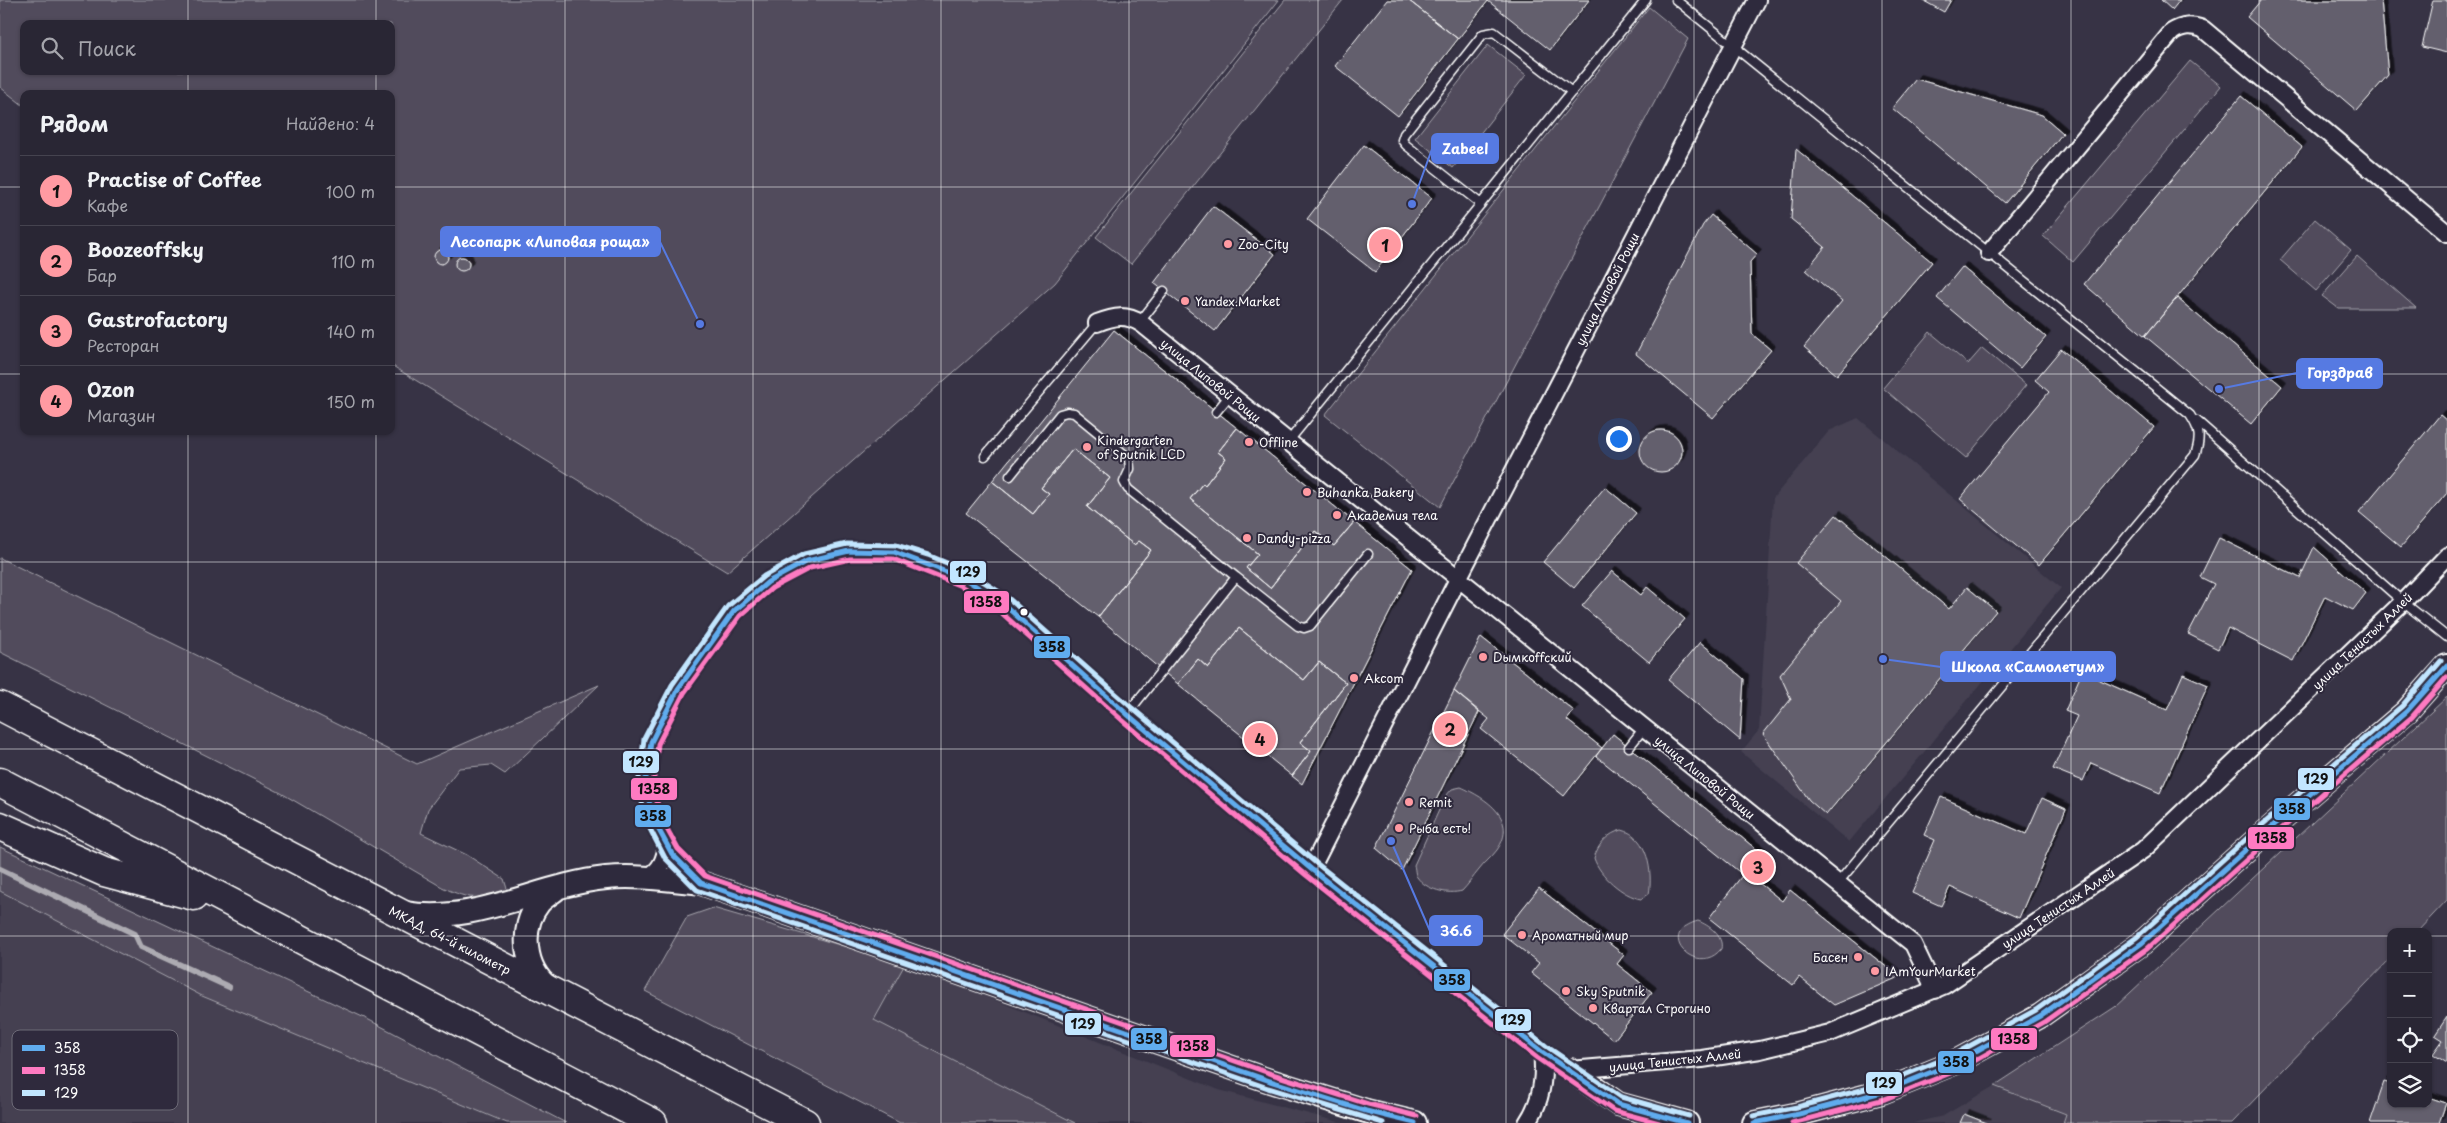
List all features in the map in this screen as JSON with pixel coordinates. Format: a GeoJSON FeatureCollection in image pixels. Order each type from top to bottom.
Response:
{"type":"FeatureCollection","features":[{"type":"Feature","properties":{"kind":"highway","name":"МКАД, 64-й километр"},"geometry":{"type":"LineString","coordinates":[[0,706],[805,1123]]}},
{"type":"Feature","properties":{"kind":"highway"},"geometry":{"type":"LineString","coordinates":[[0,782],[389,987],[653,1123]]}},
{"type":"Feature","properties":{"kind":"highway"},"geometry":{"type":"LineString","coordinates":[[0,826],[104,872],[246,910]]}},
{"type":"Feature","properties":{"kind":"street","name":"улица Липовой Рощи"},"geometry":{"type":"LineString","coordinates":[[1458,579],[1757,0]]}},
{"type":"Feature","properties":{"kind":"street"},"geometry":{"type":"LineString","coordinates":[[1989,253],[2172,32],[2182,26],[2193,26],[2203,29],[2447,234]]}},
{"type":"Feature","properties":{"kind":"street","name":"улица Липовой Рощи"},"geometry":{"type":"LineString","coordinates":[[1097,323],[1114,316],[1129,317],[1139,322],[1913,944],[1935,990]]}},
{"type":"Feature","properties":{"kind":"street"},"geometry":{"type":"LineString","coordinates":[[701,883],[672,854],[654,821],[645,785],[651,742],[678,689],[734,611],[768,582],[807,561],[849,551],[894,552],[925,562],[964,579],[1001,602],[1126,714],[1311,869],[1542,1052],[1618,1104],[1687,1123]]}},
{"type":"Feature","properties":{"kind":"street","name":"улица Тенистых Аллей"},"geometry":{"type":"LineString","coordinates":[[1570,1070],[1675,1062],[1760,1050],[1830,1033],[1935,990],[2143,850],[2403,602],[2447,556]]}},
{"type":"Feature","properties":{"kind":"street"},"geometry":{"type":"LineString","coordinates":[[1311,869],[1458,579]]}},
{"type":"Feature","properties":{"kind":"street"},"geometry":{"type":"LineString","coordinates":[[1754,1123],[1799,1114],[1882,1092],[1954,1063],[2040,1016],[2142,943],[2260,837],[2407,711],[2447,666]]}},
{"type":"Feature","properties":{"kind":"street"},"geometry":{"type":"LineString","coordinates":[[648,878],[656,873],[665,860],[667,845]]}},
{"type":"Feature","properties":{"kind":"street"},"geometry":{"type":"LineString","coordinates":[[394,911],[426,917],[454,915],[606,878],[648,878],[701,883],[1270,1081],[1366,1111],[1415,1123]]}},
{"type":"Feature","properties":{"kind":"street"},"geometry":{"type":"LineString","coordinates":[[555,890],[540,902],[535,909],[527,935],[528,955],[533,970],[543,983],[556,994]]}},
{"type":"Feature","properties":{"kind":"street"},"geometry":{"type":"LineString","coordinates":[[1527,1123],[1535,1113],[1541,1094],[1542,1052]]}},
{"type":"Feature","properties":{"kind":"lane"},"geometry":{"type":"LineString","coordinates":[[1288,442],[1646,0]]}},
{"type":"Feature","properties":{"kind":"lane"},"geometry":{"type":"LineString","coordinates":[[1676,0],[2190,415],[2403,602],[2447,637]]}},
{"type":"Feature","properties":{"kind":"lane"},"geometry":{"type":"LineString","coordinates":[[1481,204],[1402,140],[1404,134],[1482,34],[1494,32],[1572,92]]}},
{"type":"Feature","properties":{"kind":"lane"},"geometry":{"type":"LineString","coordinates":[[1139,322],[1164,291]]}},
{"type":"Feature","properties":{"kind":"lane"},"geometry":{"type":"LineString","coordinates":[[985,456],[1097,323]]}},
{"type":"Feature","properties":{"kind":"lane"},"geometry":{"type":"LineString","coordinates":[[1216,412],[1230,395]]}},
{"type":"Feature","properties":{"kind":"lane"},"geometry":{"type":"LineString","coordinates":[[1010,476],[1060,414],[1074,413],[1129,458],[1130,469],[1124,482],[1128,489],[1298,626],[1304,628],[1310,626],[1368,554]]}},
{"type":"Feature","properties":{"kind":"lane"},"geometry":{"type":"LineString","coordinates":[[1837,884],[2195,455],[2200,441],[2198,427],[2190,415]]}},
{"type":"Feature","properties":{"kind":"lane"},"geometry":{"type":"LineString","coordinates":[[1126,714],[1236,577]]}},
{"type":"Feature","properties":{"kind":"lane"},"geometry":{"type":"LineString","coordinates":[[1629,747],[1644,728]]}},
{"type":"Feature","properties":{"kind":"shaded area"},"geometry":{"type":"Polygon","coordinates":[[[0,0],[1279,0],[1055,283],[727,572],[395,367],[395,90],[20,90],[20,103],[0,87],[0,0]]]}},
{"type":"Feature","properties":{"kind":"shaded area"},"geometry":{"type":"Polygon","coordinates":[[[1285,0],[1343,0],[1131,264],[1096,237],[1285,0]]]}},
{"type":"Feature","properties":{"kind":"shaded area"},"geometry":{"type":"Polygon","coordinates":[[[1649,7],[1688,39],[1440,507],[1325,415],[1649,7]]]}},
{"type":"Feature","properties":{"kind":"shaded area"},"geometry":{"type":"Polygon","coordinates":[[[1488,45],[1526,75],[1453,168],[1415,138],[1488,45]]]}},
{"type":"Feature","properties":{"kind":"shaded area"},"geometry":{"type":"Polygon","coordinates":[[[2190,61],[2221,86],[2073,262],[2043,236],[2190,61]]]}},
{"type":"Feature","properties":{"kind":"shaded area"},"geometry":{"type":"Polygon","coordinates":[[[2315,219],[2351,250],[2316,291],[2280,260],[2315,219]]]}},
{"type":"Feature","properties":{"kind":"shaded area"},"geometry":{"type":"Polygon","coordinates":[[[2357,256],[2416,308],[2338,308],[2322,296],[2357,256]]]}},
{"type":"Feature","properties":{"kind":"shaded area"},"geometry":{"type":"Polygon","coordinates":[[[1930,332],[1968,364],[1982,348],[2026,385],[1966,458],[1883,388],[1930,332]]]}},
{"type":"Feature","properties":{"kind":"shaded area"},"geometry":{"type":"Polygon","coordinates":[[[1858,418],[2061,588],[1849,842],[1741,752],[1759,730],[1773,498],[1829,431],[1858,418]]]}},
{"type":"Feature","properties":{"kind":"shaded area"},"geometry":{"type":"Polygon","coordinates":[[[0,558],[417,764],[599,685],[505,774],[491,765],[459,768],[428,809],[421,833],[467,855],[504,879],[508,892],[481,897],[468,897],[442,887],[281,793],[0,652],[0,558]]]}},
{"type":"Feature","properties":{"kind":"shaded area"},"geometry":{"type":"Polygon","coordinates":[[[2447,697],[2447,900],[2421,928],[2387,928],[2387,962],[2232,1123],[2063,1123],[2066,1114],[1994,1086],[2115,1007],[2447,697]]]}},
{"type":"Feature","properties":{"kind":"shaded area"},"geometry":{"type":"Polygon","coordinates":[[[1461,787],[1480,797],[1497,811],[1502,819],[1503,839],[1495,853],[1462,891],[1444,892],[1432,888],[1421,881],[1416,876],[1414,865],[1445,797],[1452,789],[1461,787]]]}},
{"type":"Feature","properties":{"kind":"shaded area"},"geometry":{"type":"Polygon","coordinates":[[[1622,830],[1638,840],[1647,856],[1650,876],[1649,894],[1641,899],[1627,894],[1606,878],[1594,858],[1604,840],[1617,831],[1622,830]]]}},
{"type":"Feature","properties":{"kind":"shaded area"},"geometry":{"type":"Polygon","coordinates":[[[0,847],[369,1020],[566,1123],[507,1123],[202,996],[0,891],[0,847]]]}},
{"type":"Feature","properties":{"kind":"shaded area"},"geometry":{"type":"Polygon","coordinates":[[[0,891],[202,996],[507,1123],[0,1123],[0,891]]]}},
{"type":"Feature","properties":{"kind":"shaded area"},"geometry":{"type":"Polygon","coordinates":[[[713,908],[905,964],[874,1020],[1075,1123],[900,1123],[645,991],[687,917],[713,908]]]}},
{"type":"Feature","properties":{"kind":"shaded area"},"geometry":{"type":"Polygon","coordinates":[[[1698,921],[1711,928],[1720,940],[1721,949],[1712,957],[1701,959],[1691,956],[1684,951],[1679,943],[1679,935],[1685,927],[1698,921]]]}},
{"type":"Feature","properties":{"kind":"shaded area"},"geometry":{"type":"Polygon","coordinates":[[[905,964],[1219,1090],[1343,1123],[1075,1123],[874,1020],[905,964]]]}},
{"type":"Feature","properties":{"kind":"shaded area"},"geometry":{"type":"Polygon","coordinates":[[[1994,1086],[2066,1114],[2063,1123],[1913,1123],[1943,1116],[1994,1086]]]}},
{"type":"Feature","properties":{"kind":"building"},"geometry":{"type":"Polygon","coordinates":[[[1387,0],[1408,0],[1458,39],[1398,116],[1335,66],[1387,0]]]}},
{"type":"Feature","properties":{"kind":"building"},"geometry":{"type":"Polygon","coordinates":[[[1408,0],[1589,0],[1550,50],[1488,1],[1458,39],[1408,0]]]}},
{"type":"Feature","properties":{"kind":"building"},"geometry":{"type":"Polygon","coordinates":[[[1922,0],[1951,0],[1944,12],[1922,0]]]}},
{"type":"Feature","properties":{"kind":"building"},"geometry":{"type":"Polygon","coordinates":[[[2161,0],[2180,0],[2172,10],[2161,0]]]}},
{"type":"Feature","properties":{"kind":"building"},"geometry":{"type":"Polygon","coordinates":[[[2261,0],[2381,0],[2388,75],[2357,111],[2247,17],[2261,0]]]}},
{"type":"Feature","properties":{"kind":"building"},"geometry":{"type":"Polygon","coordinates":[[[2433,0],[2447,0],[2447,53],[2422,47],[2433,0]]]}},
{"type":"Feature","properties":{"kind":"building"},"geometry":{"type":"Polygon","coordinates":[[[1916,79],[2042,115],[2063,133],[2005,203],[1892,108],[1916,79]]]}},
{"type":"Feature","properties":{"kind":"building"},"geometry":{"type":"Polygon","coordinates":[[[2241,96],[2302,147],[2145,336],[2084,284],[2241,96]]]}},
{"type":"Feature","properties":{"kind":"building"},"geometry":{"type":"Polygon","coordinates":[[[1364,145],[1432,198],[1375,272],[1307,219],[1364,145]]]}},
{"type":"Feature","properties":{"kind":"building"},"geometry":{"type":"Polygon","coordinates":[[[1796,149],[1932,262],[1837,375],[1804,347],[1842,301],[1806,270],[1825,247],[1791,219],[1796,149]]]}},
{"type":"Feature","properties":{"kind":"building"},"geometry":{"type":"Polygon","coordinates":[[[1213,206],[1275,254],[1215,331],[1154,283],[1213,206]]]}},
{"type":"Feature","properties":{"kind":"building"},"geometry":{"type":"Polygon","coordinates":[[[1711,215],[1757,254],[1750,262],[1752,334],[1771,350],[1713,418],[1636,354],[1703,225],[1711,215]]]}},
{"type":"Feature","properties":{"kind":"building"},"geometry":{"type":"Polygon","coordinates":[[[438,250],[444,250],[448,257],[444,264],[438,264],[434,260],[434,254],[438,250]]]}},
{"type":"Feature","properties":{"kind":"building"},"geometry":{"type":"Polygon","coordinates":[[[459,257],[465,257],[469,264],[465,271],[459,271],[455,267],[455,261],[459,257]]]}},
{"type":"Feature","properties":{"kind":"building"},"geometry":{"type":"Polygon","coordinates":[[[1962,267],[2046,337],[2020,368],[1937,298],[1962,267]]]}},
{"type":"Feature","properties":{"kind":"building"},"geometry":{"type":"Polygon","coordinates":[[[2177,298],[2282,386],[2251,424],[2145,336],[2177,298]]]}},
{"type":"Feature","properties":{"kind":"building"},"geometry":{"type":"Polygon","coordinates":[[[1114,330],[1237,428],[1218,452],[1226,458],[1205,485],[1203,483],[1190,499],[1258,554],[1246,568],[1270,588],[1315,531],[1334,546],[1354,522],[1412,569],[1302,784],[1292,776],[1311,751],[1300,742],[1346,683],[1319,662],[1304,680],[1239,628],[1208,668],[1198,659],[1178,684],[1098,617],[1151,550],[1139,541],[1134,545],[1087,507],[1110,478],[1073,449],[1041,488],[1049,494],[1033,514],[992,481],[1114,330]]]}},
{"type":"Feature","properties":{"kind":"building"},"geometry":{"type":"Polygon","coordinates":[[[2061,349],[2154,427],[2039,565],[1960,499],[2049,392],[2035,380],[2061,349]]]}},
{"type":"Feature","properties":{"kind":"building"},"geometry":{"type":"Polygon","coordinates":[[[2440,415],[2447,421],[2447,493],[2401,547],[2359,512],[2440,415]]]}},
{"type":"Feature","properties":{"kind":"building"},"geometry":{"type":"Polygon","coordinates":[[[1237,428],[1354,522],[1334,546],[1315,531],[1270,588],[1246,568],[1258,554],[1190,499],[1203,483],[1205,485],[1226,458],[1218,452],[1237,428]]]}},
{"type":"Feature","properties":{"kind":"building"},"geometry":{"type":"Polygon","coordinates":[[[1665,430],[1673,433],[1679,439],[1682,451],[1679,463],[1673,469],[1657,472],[1649,469],[1643,463],[1640,447],[1643,439],[1649,433],[1665,430]]]}},
{"type":"Feature","properties":{"kind":"building"},"geometry":{"type":"Polygon","coordinates":[[[1073,449],[1110,478],[1087,507],[1134,545],[1139,541],[1151,550],[1098,617],[966,513],[992,481],[1033,514],[1049,494],[1041,488],[1073,449]]]}},
{"type":"Feature","properties":{"kind":"building"},"geometry":{"type":"Polygon","coordinates":[[[1605,487],[1636,513],[1574,588],[1543,562],[1605,487]]]}},
{"type":"Feature","properties":{"kind":"building"},"geometry":{"type":"Polygon","coordinates":[[[1836,515],[1949,609],[1967,587],[1996,611],[1826,815],[1809,800],[1763,734],[1791,699],[1780,675],[1841,601],[1796,563],[1836,515]]]}},
{"type":"Feature","properties":{"kind":"building"},"geometry":{"type":"Polygon","coordinates":[[[2219,538],[2300,578],[2314,547],[2366,593],[2353,610],[2325,596],[2293,661],[2228,628],[2218,649],[2188,634],[2214,584],[2200,577],[2219,538]]]}},
{"type":"Feature","properties":{"kind":"building"},"geometry":{"type":"Polygon","coordinates":[[[1612,571],[1641,595],[1647,587],[1685,619],[1649,662],[1582,606],[1612,571]]]}},
{"type":"Feature","properties":{"kind":"building"},"geometry":{"type":"Polygon","coordinates":[[[1239,628],[1304,680],[1319,662],[1346,683],[1300,742],[1311,751],[1292,776],[1178,684],[1198,659],[1208,668],[1239,628]]]}},
{"type":"Feature","properties":{"kind":"building"},"geometry":{"type":"Polygon","coordinates":[[[1481,637],[1574,711],[1567,720],[1602,748],[1564,796],[1481,729],[1489,719],[1454,691],[1481,637]]]}},
{"type":"Feature","properties":{"kind":"building"},"geometry":{"type":"Polygon","coordinates":[[[1700,642],[1744,679],[1740,740],[1668,680],[1700,642]]]}},
{"type":"Feature","properties":{"kind":"building"},"geometry":{"type":"Polygon","coordinates":[[[2082,672],[2167,710],[2183,674],[2208,685],[2160,793],[2091,763],[2083,781],[2053,769],[2077,716],[2065,711],[2082,672]]]}},
{"type":"Feature","properties":{"kind":"building"},"geometry":{"type":"Polygon","coordinates":[[[1454,691],[1479,712],[1402,870],[1376,848],[1454,691]]]}},
{"type":"Feature","properties":{"kind":"building"},"geometry":{"type":"Polygon","coordinates":[[[1613,734],[1761,853],[1743,875],[1596,756],[1613,734]]]}},
{"type":"Feature","properties":{"kind":"building"},"geometry":{"type":"Polygon","coordinates":[[[1941,797],[2026,834],[2042,798],[2066,809],[2019,918],[1950,887],[1941,906],[1912,893],[1935,840],[1924,835],[1941,797]]]}},
{"type":"Feature","properties":{"kind":"building"},"geometry":{"type":"Polygon","coordinates":[[[1745,872],[1782,901],[1790,890],[1899,977],[1834,1005],[1799,977],[1793,985],[1709,918],[1745,872]]]}},
{"type":"Feature","properties":{"kind":"building"},"geometry":{"type":"Polygon","coordinates":[[[1539,888],[1624,955],[1617,964],[1652,992],[1614,1040],[1531,973],[1539,963],[1502,934],[1539,888]]]}},
{"type":"Feature","properties":{"kind":"building"},"geometry":{"type":"Polygon","coordinates":[[[2447,1017],[2447,1063],[2433,1054],[2443,1040],[2435,1035],[2447,1017]]]}},
{"type":"Feature","properties":{"kind":"building"},"geometry":{"type":"Polygon","coordinates":[[[2384,1082],[2387,1083],[2387,1108],[2432,1108],[2432,1098],[2446,1103],[2439,1123],[2370,1123],[2384,1082]]]}},
{"type":"Feature","properties":{"kind":"building"},"geometry":{"type":"Polygon","coordinates":[[[1964,1114],[1987,1123],[1960,1123],[1964,1114]]]}},
{"type":"Feature","properties":{"kind":"waterway"},"geometry":{"type":"LineString","coordinates":[[0,869],[135,934],[141,947],[229,987]]}},
{"type":"Feature","properties":{"kind":"transit line","name":"129"},"geometry":{"type":"LineString","coordinates":[[1383,1123],[1268,1088],[697,890],[665,858],[647,823],[638,786],[644,739],[672,685],[728,606],[764,576],[804,554],[847,544],[896,545],[928,555],[968,572],[1006,596],[1132,708],[1316,863],[1546,1046],[1621,1097],[1689,1116]]}},
{"type":"Feature","properties":{"kind":"transit line","name":"358"},"geometry":{"type":"LineString","coordinates":[[1415,1123],[1366,1111],[1270,1081],[701,883],[672,854],[654,821],[645,785],[651,742],[678,689],[734,611],[768,582],[807,561],[849,551],[894,552],[965,579],[1001,602],[1127,714],[1311,869],[1542,1052],[1618,1104],[1687,1123]]}},
{"type":"Feature","properties":{"kind":"transit line","name":"1358"},"geometry":{"type":"LineString","coordinates":[[1417,1116],[1368,1104],[1272,1074],[705,876],[678,849],[661,818],[653,785],[658,744],[684,693],[740,616],[772,588],[810,568],[850,559],[893,559],[961,586],[996,608],[1122,720],[1306,875],[1537,1058],[1614,1111],[1659,1123]]}},
{"type":"Feature","properties":{"kind":"transit line","name":"129"},"geometry":{"type":"LineString","coordinates":[[1753,1116],[1797,1107],[1880,1085],[1951,1056],[2036,1010],[2137,937],[2255,831],[2402,706],[2441,661]]}},
{"type":"Feature","properties":{"kind":"transit line","name":"358"},"geometry":{"type":"LineString","coordinates":[[1754,1123],[1799,1114],[1882,1092],[1954,1063],[2040,1016],[2142,943],[2260,837],[2407,711],[2447,666]]}},
{"type":"Feature","properties":{"kind":"transit line","name":"1358"},"geometry":{"type":"LineString","coordinates":[[1792,1123],[1885,1099],[1958,1070],[2044,1022],[2147,949],[2265,843],[2412,717],[2447,677]]}},
{"type":"Feature","properties":{"kind":"place","name":"Zabeel"},"geometry":{"type":"Point","coordinates":[1412,204]}},
{"type":"Feature","properties":{"kind":"place","name":"Zoo-City"},"geometry":{"type":"Point","coordinates":[1228,244]}},
{"type":"Feature","properties":{"kind":"place","name":"Practise of Coffee"},"geometry":{"type":"Point","coordinates":[1385,245]}},
{"type":"Feature","properties":{"kind":"place","name":"Yandex.Market"},"geometry":{"type":"Point","coordinates":[1185,301]}},
{"type":"Feature","properties":{"kind":"place","name":"Лесопарк «Липовая роща»"},"geometry":{"type":"Point","coordinates":[700,324]}},
{"type":"Feature","properties":{"kind":"place","name":"Горздрав"},"geometry":{"type":"Point","coordinates":[2219,389]}},
{"type":"Feature","properties":{"kind":"place","name":"Offline"},"geometry":{"type":"Point","coordinates":[1249,442]}},
{"type":"Feature","properties":{"kind":"place","name":"Kindergarten of Sputnik LCD"},"geometry":{"type":"Point","coordinates":[1087,447]}},
{"type":"Feature","properties":{"kind":"place","name":"Buhanka Bakery"},"geometry":{"type":"Point","coordinates":[1307,492]}},
{"type":"Feature","properties":{"kind":"place","name":"Академия тела"},"geometry":{"type":"Point","coordinates":[1337,515]}},
{"type":"Feature","properties":{"kind":"place","name":"Dandy-pizza"},"geometry":{"type":"Point","coordinates":[1247,538]}},
{"type":"Feature","properties":{"kind":"place","name":"Dымкoffский"},"geometry":{"type":"Point","coordinates":[1483,657]}},
{"type":"Feature","properties":{"kind":"place","name":"Школа «Самолетум»"},"geometry":{"type":"Point","coordinates":[1883,659]}},
{"type":"Feature","properties":{"kind":"place","name":"Akcom"},"geometry":{"type":"Point","coordinates":[1354,678]}},
{"type":"Feature","properties":{"kind":"place","name":"Boozeoffsky"},"geometry":{"type":"Point","coordinates":[1450,729]}},
{"type":"Feature","properties":{"kind":"place","name":"Ozon"},"geometry":{"type":"Point","coordinates":[1260,739]}},
{"type":"Feature","properties":{"kind":"place","name":"Remit"},"geometry":{"type":"Point","coordinates":[1409,802]}},
{"type":"Feature","properties":{"kind":"place","name":"Рыба есть!"},"geometry":{"type":"Point","coordinates":[1399,828]}},
{"type":"Feature","properties":{"kind":"place","name":"36.6"},"geometry":{"type":"Point","coordinates":[1391,841]}},
{"type":"Feature","properties":{"kind":"place","name":"Gastrofactory"},"geometry":{"type":"Point","coordinates":[1758,867]}},
{"type":"Feature","properties":{"kind":"place","name":"Ароматный мир"},"geometry":{"type":"Point","coordinates":[1522,935]}},
{"type":"Feature","properties":{"kind":"place","name":"Басен"},"geometry":{"type":"Point","coordinates":[1858,957]}},
{"type":"Feature","properties":{"kind":"place","name":"IAmYourMarket"},"geometry":{"type":"Point","coordinates":[1875,971]}},
{"type":"Feature","properties":{"kind":"place","name":"Sky Sputnik"},"geometry":{"type":"Point","coordinates":[1566,991]}},
{"type":"Feature","properties":{"kind":"place","name":"Квартал Строгино"},"geometry":{"type":"Point","coordinates":[1593,1008]}}]}
